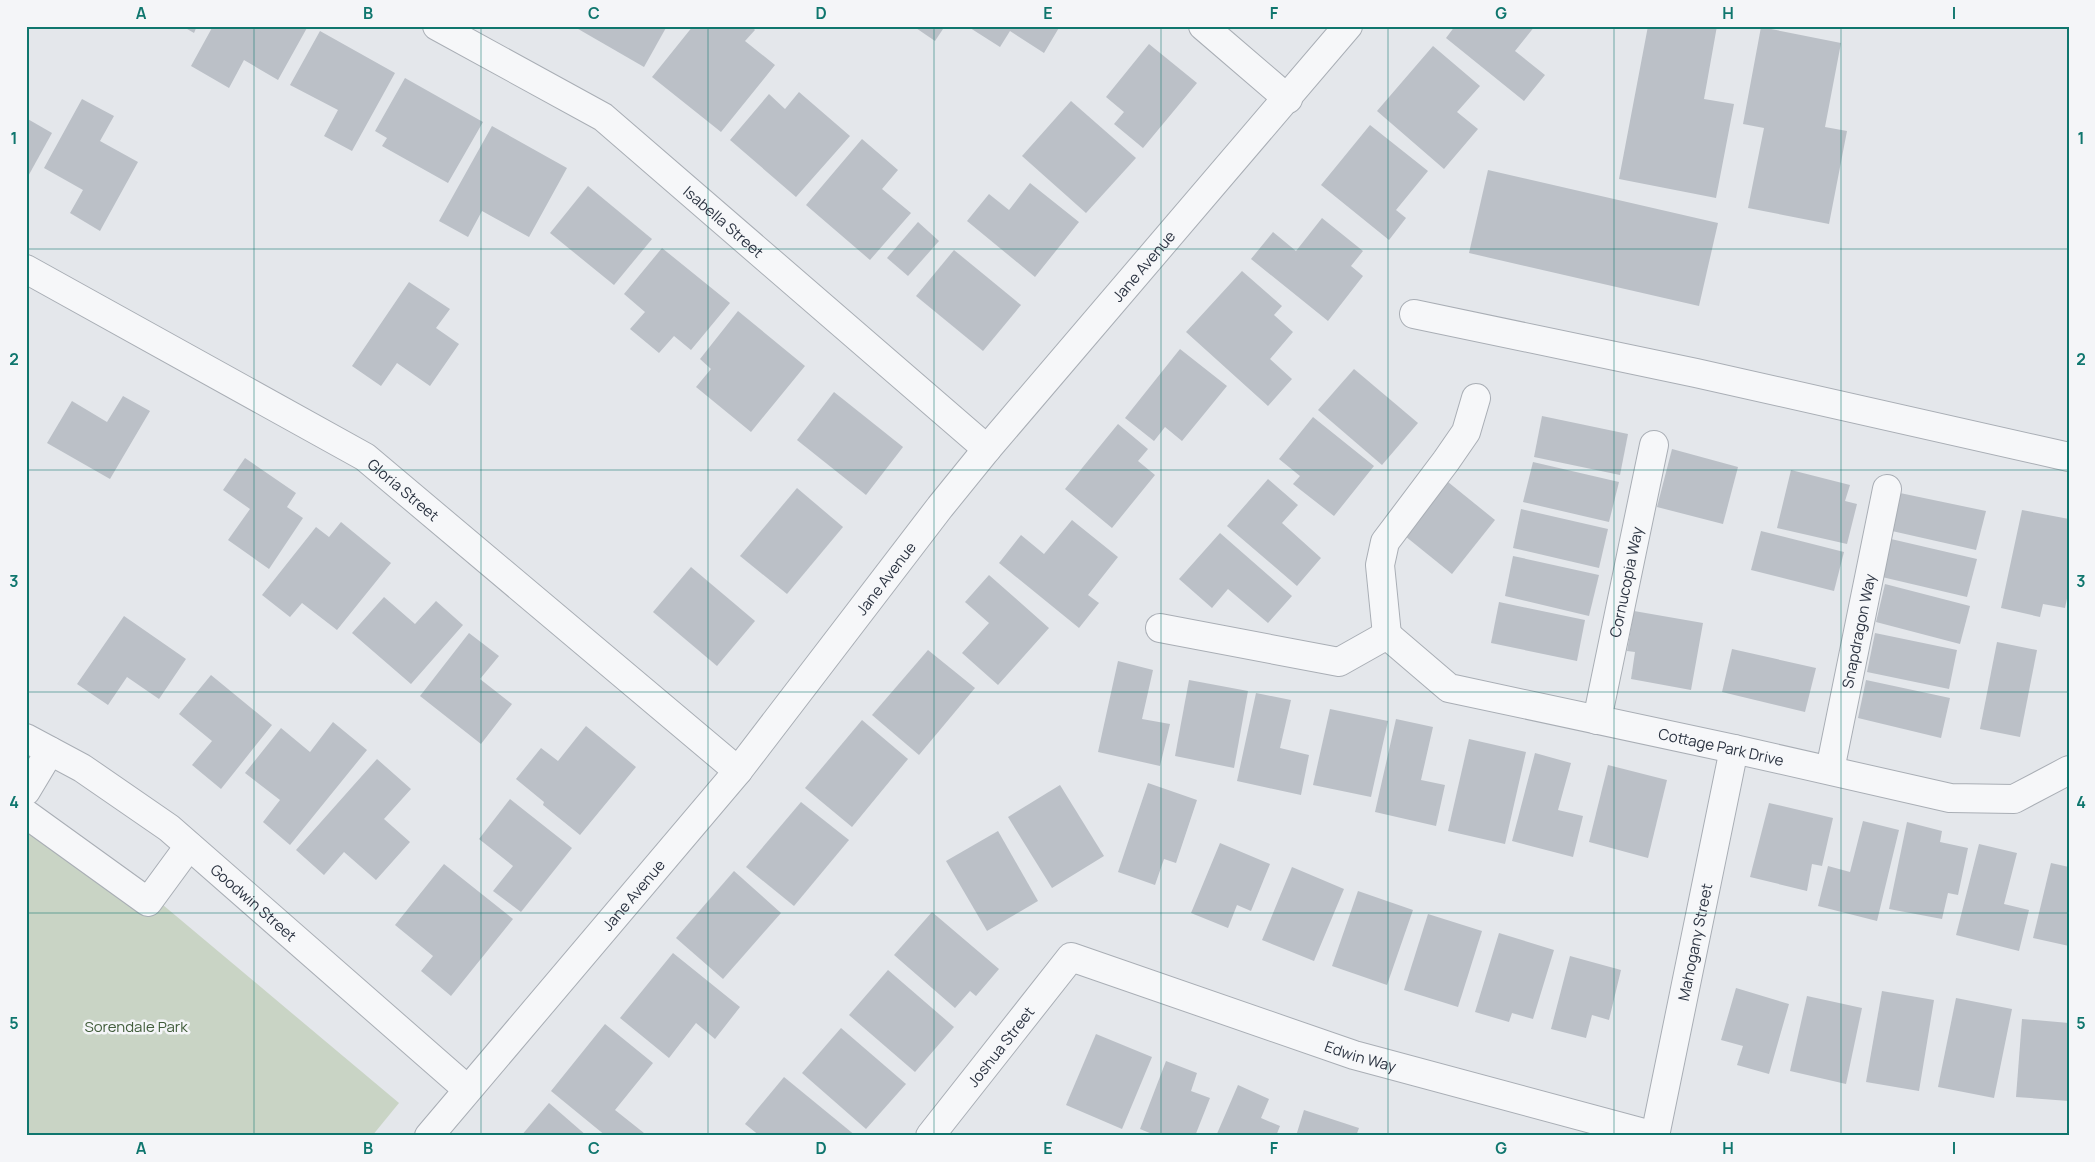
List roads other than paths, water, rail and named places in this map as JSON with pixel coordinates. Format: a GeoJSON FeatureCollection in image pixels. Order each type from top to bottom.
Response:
{"type":"FeatureCollection","features":[{"type":"Feature","properties":{"kind":"street","name":"Isabella Street"},"geometry":{"type":"LineString","coordinates":[[437,26],[603,117],[987,449]]}},
{"type":"Feature","properties":{"kind":"street"},"geometry":{"type":"LineString","coordinates":[[1203,26],[1288,98]]}},
{"type":"Feature","properties":{"kind":"street","name":"Jane Avenue"},"geometry":{"type":"LineString","coordinates":[[429,1136],[738,771],[940,507],[987,449],[1348,26]]}},
{"type":"Feature","properties":{"kind":"street","name":"Gloria Street"},"geometry":{"type":"LineString","coordinates":[[26,269],[364,457],[738,771]]}},
{"type":"Feature","properties":{"kind":"street"},"geometry":{"type":"LineString","coordinates":[[1414,314],[1696,373],[2069,457]]}},
{"type":"Feature","properties":{"kind":"street"},"geometry":{"type":"LineString","coordinates":[[1160,628],[1339,662],[1387,636],[1380,565],[1385,542],[1446,462],[1466,432],[1476,398]]}},
{"type":"Feature","properties":{"kind":"street","name":"Cornucopia Way"},"geometry":{"type":"LineString","coordinates":[[1597,720],[1654,445]]}},
{"type":"Feature","properties":{"kind":"street","name":"Snapdragon Way"},"geometry":{"type":"LineString","coordinates":[[1830,770],[1887,490]]}},
{"type":"Feature","properties":{"kind":"street","name":"Cottage Park Drive"},"geometry":{"type":"LineString","coordinates":[[1387,636],[1449,688],[1955,798],[2014,799],[2067,776]]}},
{"type":"Feature","properties":{"kind":"street","name":"Goodwin Street"},"geometry":{"type":"LineString","coordinates":[[26,738],[82,768],[169,828],[468,1089]]}},
{"type":"Feature","properties":{"kind":"street","name":"Mahogany Street"},"geometry":{"type":"LineString","coordinates":[[1655,1136],[1734,749]]}},
{"type":"Feature","properties":{"kind":"street"},"geometry":{"type":"LineString","coordinates":[[26,791],[50,751]]}},
{"type":"Feature","properties":{"kind":"street"},"geometry":{"type":"LineString","coordinates":[[26,814],[148,902],[189,846]]}},
{"type":"Feature","properties":{"kind":"street","name":"Edwin Way"},"geometry":{"type":"LineString","coordinates":[[1070,957],[1354,1056],[1655,1136]]}},
{"type":"Feature","properties":{"kind":"street","name":"Joshua Street"},"geometry":{"type":"LineString","coordinates":[[930,1136],[1070,957]]}},
{"type":"Feature","properties":{"kind":"park label","name":"Sorendale Park"},"geometry":{"type":"Point","coordinates":[136,1026]}}]}
